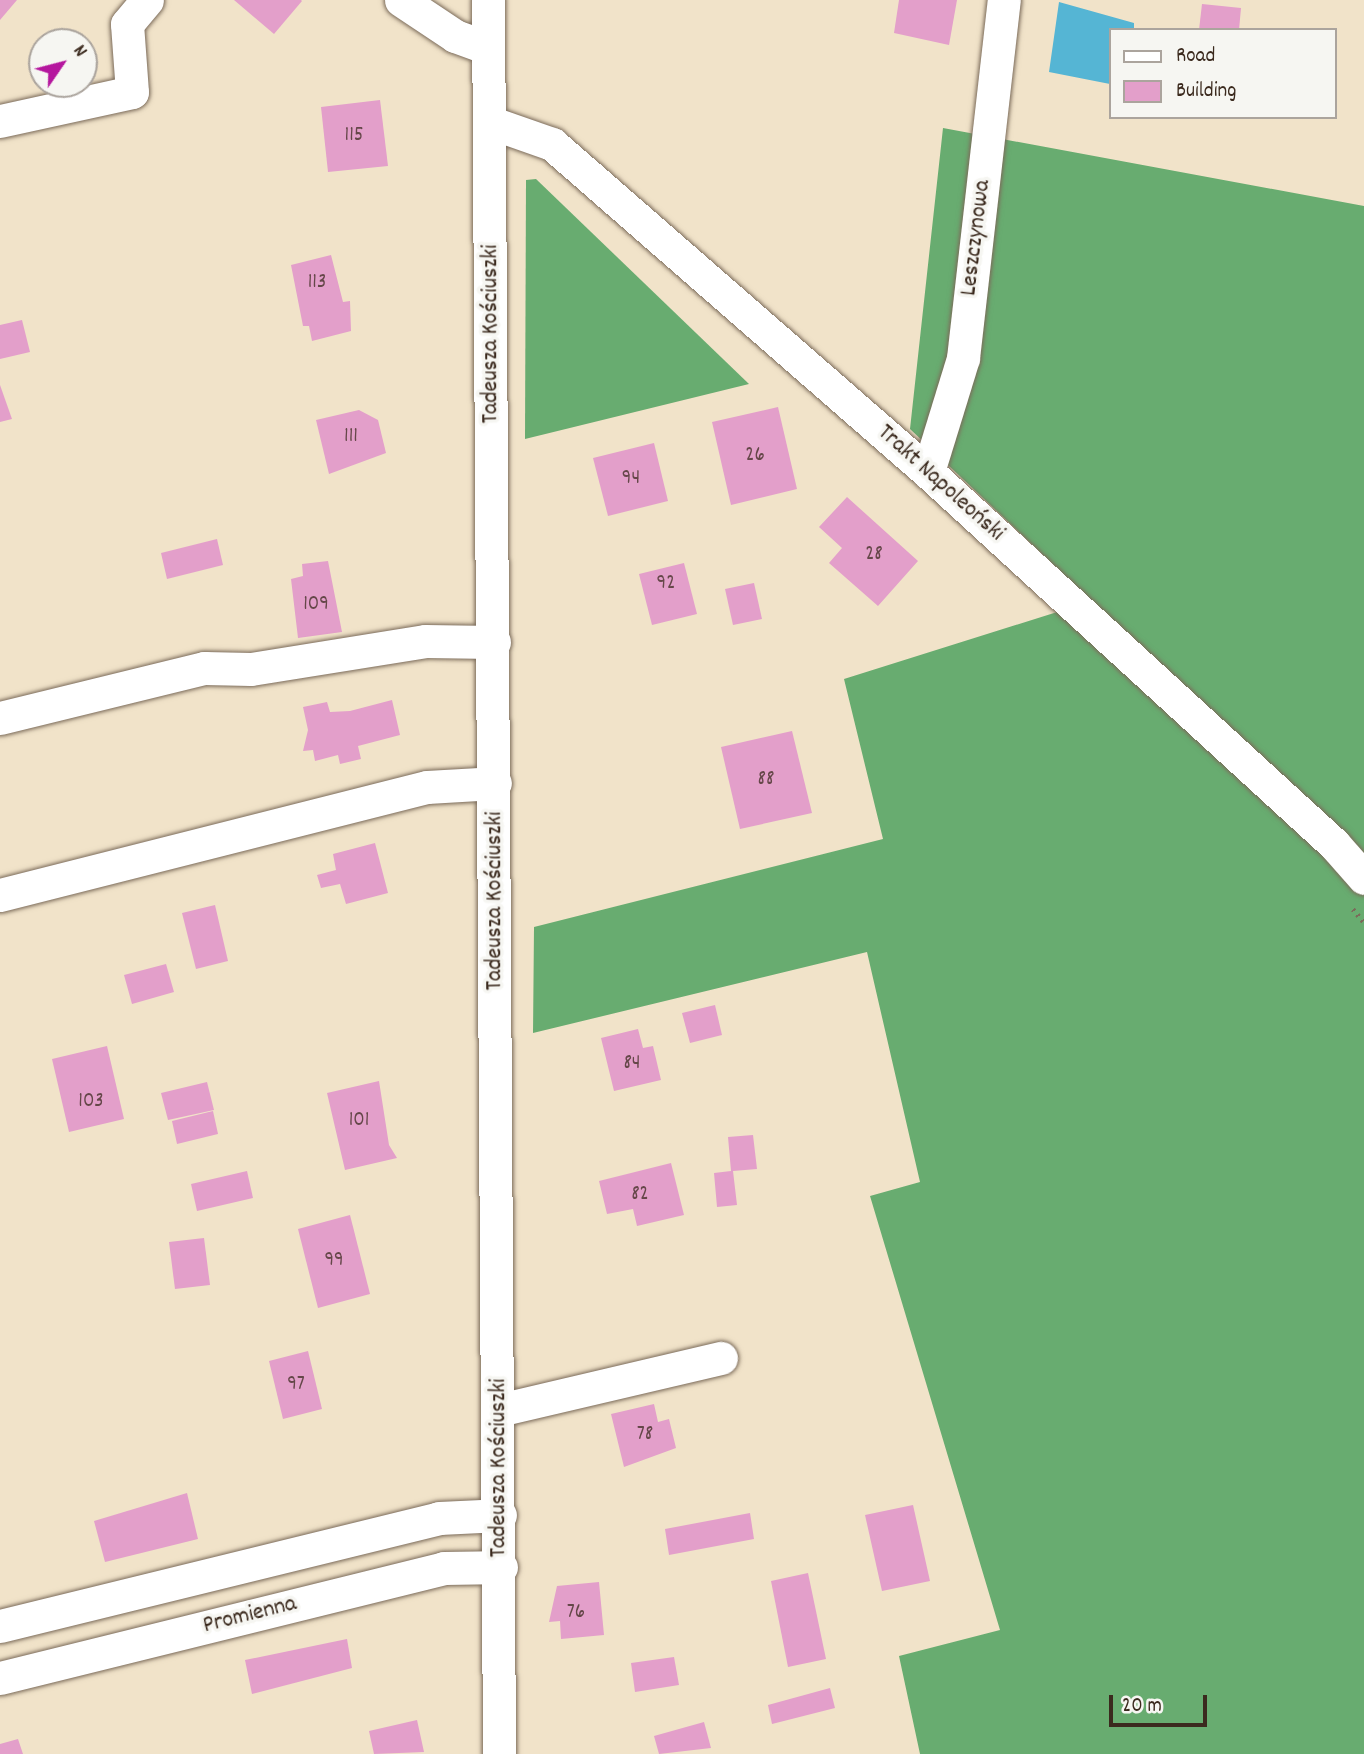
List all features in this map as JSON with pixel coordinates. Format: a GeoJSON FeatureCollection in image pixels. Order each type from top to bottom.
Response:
{"type":"FeatureCollection","features":[{"type":"Feature","properties":{"kind":"street"},"geometry":{"type":"LineString","coordinates":[[0,121],[132,92],[127,24],[147,0]]}},
{"type":"Feature","properties":{"kind":"street"},"geometry":{"type":"LineString","coordinates":[[401,0],[454,36],[488,48]]}},
{"type":"Feature","properties":{"kind":"street","name":"Tadeusza Kościuszki"},"geometry":{"type":"LineString","coordinates":[[488,0],[492,123],[501,1567],[499,1754]]}},
{"type":"Feature","properties":{"kind":"street","name":"Leszczynowa"},"geometry":{"type":"LineString","coordinates":[[928,472],[963,358],[1004,0]]}},
{"type":"Feature","properties":{"kind":"street","name":"Trakt Napoleoński"},"geometry":{"type":"LineString","coordinates":[[492,123],[552,144],[928,472],[1335,844],[1364,878]]}},
{"type":"Feature","properties":{"kind":"street"},"geometry":{"type":"LineString","coordinates":[[0,718],[204,668],[251,669],[425,642],[494,642]]}},
{"type":"Feature","properties":{"kind":"street"},"geometry":{"type":"LineString","coordinates":[[0,895],[427,787],[495,783]]}},
{"type":"Feature","properties":{"kind":"street"},"geometry":{"type":"LineString","coordinates":[[499,1410],[721,1358]]}},
{"type":"Feature","properties":{"kind":"street"},"geometry":{"type":"LineString","coordinates":[[0,1626],[439,1518],[500,1516]]}},
{"type":"Feature","properties":{"kind":"street","name":"Promienna"},"geometry":{"type":"LineString","coordinates":[[0,1678],[444,1568],[501,1567]]}},
{"type":"Feature","properties":{"kind":"green space"},"geometry":{"type":"Polygon","coordinates":[[[943,128],[1364,206],[1364,1754],[920,1754],[899,1656],[1000,1630],[870,1196],[920,1182],[867,952],[533,1033],[534,927],[883,839],[844,679],[1092,601],[910,429],[943,128]]]}},
{"type":"Feature","properties":{"kind":"green space"},"geometry":{"type":"Polygon","coordinates":[[[536,179],[749,384],[525,439],[526,180],[536,179]]]}},
{"type":"Feature","properties":{"kind":"water"},"geometry":{"type":"Polygon","coordinates":[[[1059,2],[1134,23],[1134,28],[1108,28],[1108,84],[1049,72],[1059,2]]]}},
{"type":"Feature","properties":{"kind":"building"},"geometry":{"type":"Polygon","coordinates":[[[0,0],[17,0],[0,20],[0,0]]]}},
{"type":"Feature","properties":{"kind":"building"},"geometry":{"type":"Polygon","coordinates":[[[234,0],[301,0],[302,1],[274,34],[234,0]]]}},
{"type":"Feature","properties":{"kind":"building"},"geometry":{"type":"Polygon","coordinates":[[[899,0],[957,0],[949,45],[894,33],[899,0]]]}},
{"type":"Feature","properties":{"kind":"building"},"geometry":{"type":"Polygon","coordinates":[[[1202,4],[1241,8],[1239,28],[1199,28],[1202,4]]]}},
{"type":"Feature","properties":{"kind":"building"},"geometry":{"type":"Polygon","coordinates":[[[380,100],[388,166],[328,172],[321,107],[380,100]]]}},
{"type":"Feature","properties":{"kind":"building"},"geometry":{"type":"Polygon","coordinates":[[[331,255],[343,302],[350,301],[351,331],[312,341],[309,326],[303,326],[291,265],[331,255]]]}},
{"type":"Feature","properties":{"kind":"building"},"geometry":{"type":"Polygon","coordinates":[[[22,320],[30,352],[0,359],[0,325],[22,320]]]}},
{"type":"Feature","properties":{"kind":"building"},"geometry":{"type":"Polygon","coordinates":[[[0,385],[12,419],[0,422],[0,385]]]}},
{"type":"Feature","properties":{"kind":"building"},"geometry":{"type":"Polygon","coordinates":[[[778,407],[797,489],[731,505],[712,422],[778,407]]]}},
{"type":"Feature","properties":{"kind":"building"},"geometry":{"type":"Polygon","coordinates":[[[359,410],[378,420],[386,453],[329,474],[316,420],[359,410]]]}},
{"type":"Feature","properties":{"kind":"building"},"geometry":{"type":"Polygon","coordinates":[[[654,443],[668,501],[608,516],[593,458],[654,443]]]}},
{"type":"Feature","properties":{"kind":"building"},"geometry":{"type":"Polygon","coordinates":[[[847,497],[918,561],[878,606],[829,563],[842,548],[819,527],[847,497]]]}},
{"type":"Feature","properties":{"kind":"building"},"geometry":{"type":"Polygon","coordinates":[[[217,539],[223,565],[167,579],[161,553],[217,539]]]}},
{"type":"Feature","properties":{"kind":"building"},"geometry":{"type":"Polygon","coordinates":[[[328,561],[342,632],[298,638],[291,579],[303,576],[302,564],[328,561]]]}},
{"type":"Feature","properties":{"kind":"building"},"geometry":{"type":"Polygon","coordinates":[[[684,563],[697,614],[652,625],[639,574],[684,563]]]}},
{"type":"Feature","properties":{"kind":"building"},"geometry":{"type":"Polygon","coordinates":[[[754,583],[762,619],[733,625],[725,589],[754,583]]]}},
{"type":"Feature","properties":{"kind":"building"},"geometry":{"type":"Polygon","coordinates":[[[392,700],[400,735],[358,746],[361,759],[340,764],[338,755],[315,761],[313,750],[303,751],[308,730],[303,707],[327,702],[330,712],[350,711],[392,700]]]}},
{"type":"Feature","properties":{"kind":"building"},"geometry":{"type":"Polygon","coordinates":[[[792,731],[812,813],[740,829],[721,747],[792,731]]]}},
{"type":"Feature","properties":{"kind":"building"},"geometry":{"type":"Polygon","coordinates":[[[375,843],[388,893],[346,904],[340,884],[321,888],[317,875],[336,870],[333,854],[375,843]]]}},
{"type":"Feature","properties":{"kind":"building"},"geometry":{"type":"Polygon","coordinates":[[[215,905],[228,961],[196,969],[182,913],[215,905]]]}},
{"type":"Feature","properties":{"kind":"building"},"geometry":{"type":"Polygon","coordinates":[[[166,964],[174,992],[132,1004],[124,975],[166,964]]]}},
{"type":"Feature","properties":{"kind":"building"},"geometry":{"type":"Polygon","coordinates":[[[715,1005],[722,1035],[690,1043],[682,1013],[715,1005]]]}},
{"type":"Feature","properties":{"kind":"building"},"geometry":{"type":"Polygon","coordinates":[[[638,1029],[643,1048],[653,1046],[661,1080],[614,1091],[601,1038],[638,1029]]]}},
{"type":"Feature","properties":{"kind":"building"},"geometry":{"type":"Polygon","coordinates":[[[107,1046],[124,1119],[69,1132],[52,1059],[107,1046]]]}},
{"type":"Feature","properties":{"kind":"building"},"geometry":{"type":"Polygon","coordinates":[[[379,1081],[389,1145],[397,1158],[345,1170],[327,1093],[379,1081]]]}},
{"type":"Feature","properties":{"kind":"building"},"geometry":{"type":"Polygon","coordinates":[[[207,1082],[214,1110],[168,1120],[161,1093],[207,1082]]]}},
{"type":"Feature","properties":{"kind":"building"},"geometry":{"type":"Polygon","coordinates":[[[213,1111],[218,1134],[177,1144],[172,1121],[213,1111]]]}},
{"type":"Feature","properties":{"kind":"building"},"geometry":{"type":"Polygon","coordinates":[[[753,1135],[757,1169],[733,1171],[737,1205],[717,1207],[714,1173],[731,1171],[728,1137],[753,1135]]]}},
{"type":"Feature","properties":{"kind":"building"},"geometry":{"type":"Polygon","coordinates":[[[671,1163],[684,1215],[637,1226],[633,1209],[607,1214],[599,1181],[671,1163]]]}},
{"type":"Feature","properties":{"kind":"building"},"geometry":{"type":"Polygon","coordinates":[[[247,1171],[253,1198],[197,1211],[191,1184],[247,1171]]]}},
{"type":"Feature","properties":{"kind":"building"},"geometry":{"type":"Polygon","coordinates":[[[350,1215],[370,1294],[318,1308],[298,1229],[350,1215]]]}},
{"type":"Feature","properties":{"kind":"building"},"geometry":{"type":"Polygon","coordinates":[[[204,1238],[210,1285],[175,1289],[169,1242],[204,1238]]]}},
{"type":"Feature","properties":{"kind":"building"},"geometry":{"type":"Polygon","coordinates":[[[308,1351],[322,1409],[283,1419],[269,1361],[308,1351]]]}},
{"type":"Feature","properties":{"kind":"building"},"geometry":{"type":"Polygon","coordinates":[[[654,1404],[658,1422],[669,1419],[676,1448],[624,1467],[611,1414],[654,1404]]]}},
{"type":"Feature","properties":{"kind":"building"},"geometry":{"type":"Polygon","coordinates":[[[187,1493],[198,1539],[105,1562],[94,1521],[187,1493]]]}},
{"type":"Feature","properties":{"kind":"building"},"geometry":{"type":"Polygon","coordinates":[[[913,1505],[930,1581],[882,1591],[865,1515],[913,1505]]]}},
{"type":"Feature","properties":{"kind":"building"},"geometry":{"type":"Polygon","coordinates":[[[750,1513],[754,1539],[669,1555],[665,1529],[750,1513]]]}},
{"type":"Feature","properties":{"kind":"building"},"geometry":{"type":"Polygon","coordinates":[[[808,1573],[826,1659],[788,1667],[771,1581],[808,1573]]]}},
{"type":"Feature","properties":{"kind":"building"},"geometry":{"type":"Polygon","coordinates":[[[599,1582],[604,1635],[561,1639],[560,1621],[549,1622],[557,1586],[599,1582]]]}},
{"type":"Feature","properties":{"kind":"building"},"geometry":{"type":"Polygon","coordinates":[[[347,1639],[352,1668],[252,1694],[245,1660],[347,1639]]]}},
{"type":"Feature","properties":{"kind":"building"},"geometry":{"type":"Polygon","coordinates":[[[674,1657],[679,1685],[635,1692],[631,1663],[674,1657]]]}},
{"type":"Feature","properties":{"kind":"building"},"geometry":{"type":"Polygon","coordinates":[[[830,1688],[835,1708],[772,1724],[768,1705],[830,1688]]]}},
{"type":"Feature","properties":{"kind":"building"},"geometry":{"type":"Polygon","coordinates":[[[417,1720],[424,1752],[374,1754],[369,1731],[417,1720]]]}},
{"type":"Feature","properties":{"kind":"building"},"geometry":{"type":"Polygon","coordinates":[[[704,1722],[711,1748],[659,1754],[654,1736],[704,1722]]]}},
{"type":"Feature","properties":{"kind":"building"},"geometry":{"type":"Polygon","coordinates":[[[18,1739],[23,1754],[0,1754],[0,1744],[18,1739]]]}}]}
